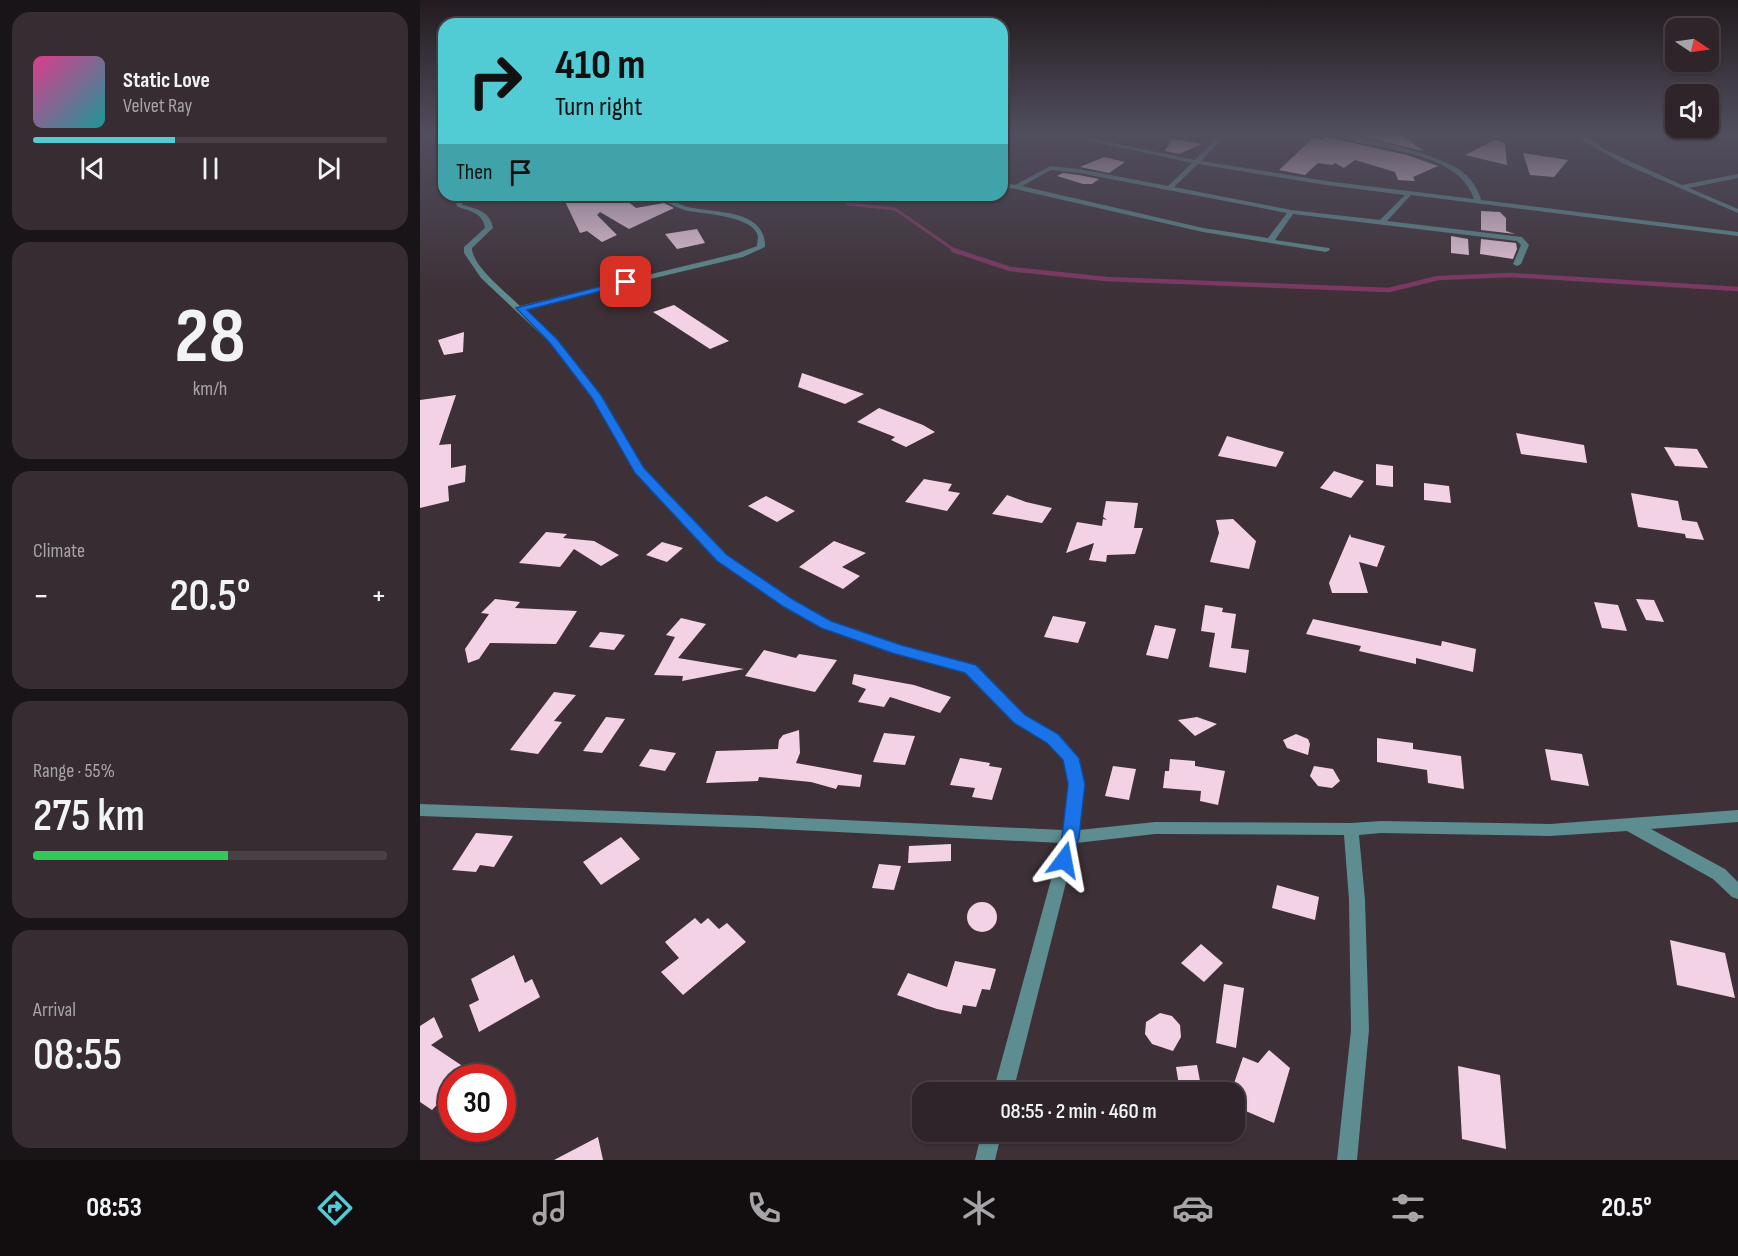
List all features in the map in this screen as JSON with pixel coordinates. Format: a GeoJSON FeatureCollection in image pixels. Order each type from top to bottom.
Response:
{"type":"FeatureCollection","features":[{"type":"Feature","properties":{"kind":"street"},"geometry":{"type":"LineString","coordinates":[[1165,187],[1291,212],[1519,239],[1525,245],[1517,264]]}},
{"type":"Feature","properties":{"kind":"street"},"geometry":{"type":"LineString","coordinates":[[1365,187],[1738,234]]}},
{"type":"Feature","properties":{"kind":"street"},"geometry":{"type":"LineString","coordinates":[[1473,187],[1479,200]]}},
{"type":"Feature","properties":{"kind":"street"},"geometry":{"type":"LineString","coordinates":[[1681,187],[1738,210]]}},
{"type":"Feature","properties":{"kind":"street"},"geometry":{"type":"LineString","coordinates":[[1014,188],[1161,221],[1326,250]]}},
{"type":"Feature","properties":{"kind":"street"},"geometry":{"type":"LineString","coordinates":[[1381,223],[1410,192]]}},
{"type":"Feature","properties":{"kind":"street"},"geometry":{"type":"LineString","coordinates":[[457,201],[460,206],[485,214],[489,221],[489,228],[468,247],[468,253],[484,276],[553,341],[597,398],[639,470],[722,558],[789,604],[826,624],[897,650],[970,669],[1019,719],[1053,739],[1070,758],[1076,784],[1070,837],[1006,1082]]}},
{"type":"Feature","properties":{"kind":"street"},"geometry":{"type":"LineString","coordinates":[[520,308],[740,255],[761,247],[759,234],[749,222],[730,215],[686,208],[668,201]]}},
{"type":"Feature","properties":{"kind":"street"},"geometry":{"type":"LineString","coordinates":[[1271,240],[1291,212]]}},
{"type":"Feature","properties":{"kind":"street"},"geometry":{"type":"LineString","coordinates":[[420,810],[745,821],[1070,837],[1155,828],[1351,829],[1382,827],[1550,830],[1738,816]]}},
{"type":"Feature","properties":{"kind":"street"},"geometry":{"type":"LineString","coordinates":[[1629,824],[1719,874],[1738,892]]}},
{"type":"Feature","properties":{"kind":"street"},"geometry":{"type":"LineString","coordinates":[[1347,1160],[1359,1030],[1357,900],[1351,829]]}},
{"type":"Feature","properties":{"kind":"street"},"geometry":{"type":"LineString","coordinates":[[984,1160],[989,1142]]}},
{"type":"Feature","properties":{"kind":"building"},"geometry":{"type":"Polygon","coordinates":[[[565,201],[627,201],[636,208],[664,203],[674,208],[629,229],[600,212],[597,215],[617,235],[602,242],[587,231],[580,233],[565,201]]]}},
{"type":"Feature","properties":{"kind":"building"},"geometry":{"type":"Polygon","coordinates":[[[1481,211],[1500,212],[1506,218],[1506,231],[1515,234],[1481,230],[1481,211]]]}},
{"type":"Feature","properties":{"kind":"building"},"geometry":{"type":"Polygon","coordinates":[[[697,229],[705,243],[677,249],[665,234],[697,229]]]}},
{"type":"Feature","properties":{"kind":"building"},"geometry":{"type":"Polygon","coordinates":[[[1451,236],[1468,239],[1469,255],[1451,253],[1451,236]]]}},
{"type":"Feature","properties":{"kind":"building"},"geometry":{"type":"Polygon","coordinates":[[[1481,239],[1516,243],[1517,249],[1513,259],[1480,254],[1481,239]]]}},
{"type":"Feature","properties":{"kind":"building"},"geometry":{"type":"Polygon","coordinates":[[[674,305],[729,341],[710,349],[653,312],[674,305]]]}},
{"type":"Feature","properties":{"kind":"building"},"geometry":{"type":"Polygon","coordinates":[[[464,332],[463,352],[444,355],[438,340],[464,332]]]}},
{"type":"Feature","properties":{"kind":"building"},"geometry":{"type":"Polygon","coordinates":[[[802,373],[864,394],[845,404],[798,387],[802,373]]]}},
{"type":"Feature","properties":{"kind":"building"},"geometry":{"type":"Polygon","coordinates":[[[456,395],[439,445],[451,444],[451,468],[466,465],[465,482],[448,486],[449,501],[420,508],[420,400],[456,395]]]}},
{"type":"Feature","properties":{"kind":"building"},"geometry":{"type":"Polygon","coordinates":[[[879,408],[935,432],[906,447],[891,440],[895,437],[857,422],[879,408]]]}},
{"type":"Feature","properties":{"kind":"building"},"geometry":{"type":"Polygon","coordinates":[[[1516,433],[1584,445],[1587,463],[1521,454],[1516,433]]]}},
{"type":"Feature","properties":{"kind":"building"},"geometry":{"type":"Polygon","coordinates":[[[1227,436],[1284,452],[1276,467],[1218,456],[1227,436]]]}},
{"type":"Feature","properties":{"kind":"building"},"geometry":{"type":"Polygon","coordinates":[[[1664,447],[1697,449],[1708,468],[1675,466],[1664,447]]]}},
{"type":"Feature","properties":{"kind":"building"},"geometry":{"type":"Polygon","coordinates":[[[1376,464],[1393,466],[1393,487],[1376,485],[1376,464]]]}},
{"type":"Feature","properties":{"kind":"building"},"geometry":{"type":"Polygon","coordinates":[[[1334,471],[1364,481],[1351,498],[1320,488],[1334,471]]]}},
{"type":"Feature","properties":{"kind":"building"},"geometry":{"type":"Polygon","coordinates":[[[924,479],[952,484],[948,491],[960,493],[947,511],[905,502],[924,479]]]}},
{"type":"Feature","properties":{"kind":"building"},"geometry":{"type":"Polygon","coordinates":[[[1424,483],[1449,486],[1451,503],[1424,500],[1424,483]]]}},
{"type":"Feature","properties":{"kind":"building"},"geometry":{"type":"Polygon","coordinates":[[[1631,493],[1678,501],[1682,520],[1697,522],[1704,540],[1686,538],[1685,534],[1638,527],[1631,493]]]}},
{"type":"Feature","properties":{"kind":"building"},"geometry":{"type":"Polygon","coordinates":[[[1007,495],[1052,508],[1042,523],[992,514],[1007,495]]]}},
{"type":"Feature","properties":{"kind":"building"},"geometry":{"type":"Polygon","coordinates":[[[766,496],[795,511],[777,522],[748,506],[766,496]]]}},
{"type":"Feature","properties":{"kind":"building"},"geometry":{"type":"Polygon","coordinates":[[[1106,501],[1138,503],[1134,528],[1143,528],[1135,554],[1107,555],[1106,562],[1089,560],[1094,543],[1066,553],[1077,522],[1102,526],[1103,519],[1107,520],[1103,517],[1106,501]]]}},
{"type":"Feature","properties":{"kind":"building"},"geometry":{"type":"Polygon","coordinates":[[[1233,519],[1256,541],[1249,569],[1210,562],[1219,533],[1216,520],[1233,519]]]}},
{"type":"Feature","properties":{"kind":"building"},"geometry":{"type":"Polygon","coordinates":[[[546,532],[567,534],[563,538],[594,541],[619,555],[601,566],[574,549],[560,567],[519,563],[546,532]]]}},
{"type":"Feature","properties":{"kind":"building"},"geometry":{"type":"Polygon","coordinates":[[[1350,534],[1351,537],[1385,546],[1377,567],[1359,562],[1368,593],[1332,593],[1329,583],[1350,534]]]}},
{"type":"Feature","properties":{"kind":"building"},"geometry":{"type":"Polygon","coordinates":[[[834,541],[866,553],[842,567],[860,576],[843,589],[799,567],[834,541]]]}},
{"type":"Feature","properties":{"kind":"building"},"geometry":{"type":"Polygon","coordinates":[[[662,542],[683,548],[667,562],[646,555],[662,542]]]}},
{"type":"Feature","properties":{"kind":"building"},"geometry":{"type":"Polygon","coordinates":[[[495,599],[520,602],[515,608],[577,611],[556,644],[490,643],[479,659],[468,663],[465,649],[489,614],[481,613],[495,599]]]}},
{"type":"Feature","properties":{"kind":"building"},"geometry":{"type":"Polygon","coordinates":[[[1636,599],[1654,600],[1664,622],[1646,620],[1636,599]]]}},
{"type":"Feature","properties":{"kind":"building"},"geometry":{"type":"Polygon","coordinates":[[[1594,602],[1618,605],[1627,631],[1602,628],[1594,602]]]}},
{"type":"Feature","properties":{"kind":"building"},"geometry":{"type":"Polygon","coordinates":[[[1205,605],[1223,608],[1222,612],[1236,614],[1231,648],[1249,650],[1246,673],[1209,667],[1215,633],[1201,631],[1205,605]]]}},
{"type":"Feature","properties":{"kind":"building"},"geometry":{"type":"Polygon","coordinates":[[[1053,616],[1086,622],[1078,643],[1044,637],[1053,616]]]}},
{"type":"Feature","properties":{"kind":"building"},"geometry":{"type":"Polygon","coordinates":[[[681,618],[706,624],[678,658],[744,669],[682,681],[683,676],[654,675],[675,637],[666,635],[681,618]]]}},
{"type":"Feature","properties":{"kind":"building"},"geometry":{"type":"Polygon","coordinates":[[[1313,619],[1441,646],[1442,641],[1476,649],[1473,672],[1416,658],[1416,664],[1359,651],[1361,646],[1306,634],[1313,619]]]}},
{"type":"Feature","properties":{"kind":"building"},"geometry":{"type":"Polygon","coordinates":[[[1155,625],[1176,629],[1168,659],[1146,655],[1155,625]]]}},
{"type":"Feature","properties":{"kind":"building"},"geometry":{"type":"Polygon","coordinates":[[[600,632],[625,635],[614,650],[589,647],[600,632]]]}},
{"type":"Feature","properties":{"kind":"building"},"geometry":{"type":"Polygon","coordinates":[[[764,650],[796,658],[799,654],[837,660],[815,692],[745,676],[764,650]]]}},
{"type":"Feature","properties":{"kind":"building"},"geometry":{"type":"Polygon","coordinates":[[[854,674],[914,685],[951,697],[940,713],[890,697],[884,707],[858,702],[866,689],[852,684],[854,674]]]}},
{"type":"Feature","properties":{"kind":"building"},"geometry":{"type":"Polygon","coordinates":[[[554,692],[576,695],[554,721],[562,722],[538,754],[510,750],[554,692]]]}},
{"type":"Feature","properties":{"kind":"building"},"geometry":{"type":"Polygon","coordinates":[[[606,717],[625,719],[602,753],[583,751],[606,717]]]}},
{"type":"Feature","properties":{"kind":"building"},"geometry":{"type":"Polygon","coordinates":[[[1197,717],[1217,724],[1195,736],[1178,720],[1197,717]]]}},
{"type":"Feature","properties":{"kind":"building"},"geometry":{"type":"Polygon","coordinates":[[[799,730],[800,753],[796,763],[862,775],[860,787],[838,785],[836,789],[811,782],[759,777],[758,781],[706,783],[716,751],[778,749],[779,740],[783,735],[799,730]]]}},
{"type":"Feature","properties":{"kind":"building"},"geometry":{"type":"Polygon","coordinates":[[[884,733],[915,736],[905,765],[873,762],[884,733]]]}},
{"type":"Feature","properties":{"kind":"building"},"geometry":{"type":"Polygon","coordinates":[[[1296,734],[1308,739],[1310,744],[1308,755],[1287,748],[1283,740],[1296,734]]]}},
{"type":"Feature","properties":{"kind":"building"},"geometry":{"type":"Polygon","coordinates":[[[1377,738],[1413,743],[1413,749],[1461,756],[1464,789],[1428,783],[1427,770],[1377,762],[1377,738]]]}},
{"type":"Feature","properties":{"kind":"building"},"geometry":{"type":"Polygon","coordinates":[[[650,749],[676,753],[665,771],[639,766],[650,749]]]}},
{"type":"Feature","properties":{"kind":"building"},"geometry":{"type":"Polygon","coordinates":[[[1545,749],[1582,754],[1589,786],[1551,780],[1545,749]]]}},
{"type":"Feature","properties":{"kind":"building"},"geometry":{"type":"Polygon","coordinates":[[[960,758],[990,763],[989,766],[1002,768],[992,800],[972,797],[975,788],[950,785],[960,758]]]}},
{"type":"Feature","properties":{"kind":"building"},"geometry":{"type":"Polygon","coordinates":[[[1170,759],[1195,761],[1195,766],[1225,771],[1218,805],[1200,801],[1201,791],[1163,788],[1165,771],[1169,771],[1170,759]]]}},
{"type":"Feature","properties":{"kind":"building"},"geometry":{"type":"Polygon","coordinates":[[[1113,766],[1136,769],[1129,800],[1105,796],[1113,766]]]}},
{"type":"Feature","properties":{"kind":"building"},"geometry":{"type":"Polygon","coordinates":[[[1314,766],[1333,769],[1340,781],[1332,788],[1318,786],[1310,776],[1314,766]]]}},
{"type":"Feature","properties":{"kind":"building"},"geometry":{"type":"Polygon","coordinates":[[[476,833],[513,836],[494,867],[480,865],[476,872],[452,870],[476,833]]]}},
{"type":"Feature","properties":{"kind":"building"},"geometry":{"type":"Polygon","coordinates":[[[621,837],[640,859],[601,885],[583,862],[621,837]]]}},
{"type":"Feature","properties":{"kind":"building"},"geometry":{"type":"Polygon","coordinates":[[[951,844],[951,861],[908,863],[909,846],[951,844]]]}},
{"type":"Feature","properties":{"kind":"building"},"geometry":{"type":"Polygon","coordinates":[[[879,864],[901,866],[894,890],[872,888],[879,864]]]}},
{"type":"Feature","properties":{"kind":"building"},"geometry":{"type":"Polygon","coordinates":[[[1277,885],[1319,897],[1315,920],[1272,908],[1277,885]]]}},
{"type":"Feature","properties":{"kind":"building"},"geometry":{"type":"Polygon","coordinates":[[[982,902],[988,903],[996,911],[996,923],[988,931],[982,932],[976,931],[968,923],[967,917],[968,911],[976,903],[982,902]]]}},
{"type":"Feature","properties":{"kind":"building"},"geometry":{"type":"Polygon","coordinates":[[[695,918],[701,924],[708,918],[719,929],[727,923],[746,942],[683,995],[661,972],[679,958],[665,942],[695,918]]]}},
{"type":"Feature","properties":{"kind":"building"},"geometry":{"type":"Polygon","coordinates":[[[1670,940],[1725,953],[1735,998],[1677,985],[1670,940]]]}},
{"type":"Feature","properties":{"kind":"building"},"geometry":{"type":"Polygon","coordinates":[[[1201,944],[1223,963],[1204,982],[1181,963],[1201,944]]]}},
{"type":"Feature","properties":{"kind":"building"},"geometry":{"type":"Polygon","coordinates":[[[514,955],[525,983],[532,979],[540,997],[479,1032],[469,1005],[479,1000],[471,979],[514,955]]]}},
{"type":"Feature","properties":{"kind":"building"},"geometry":{"type":"Polygon","coordinates":[[[955,961],[996,969],[990,990],[982,989],[976,1007],[963,1005],[961,1014],[937,1009],[897,995],[908,973],[947,987],[955,961]]]}},
{"type":"Feature","properties":{"kind":"building"},"geometry":{"type":"Polygon","coordinates":[[[1224,984],[1244,988],[1236,1048],[1216,1043],[1224,984]]]}},
{"type":"Feature","properties":{"kind":"building"},"geometry":{"type":"Polygon","coordinates":[[[1160,1013],[1172,1016],[1180,1025],[1181,1037],[1173,1051],[1152,1044],[1145,1034],[1146,1022],[1160,1013]]]}},
{"type":"Feature","properties":{"kind":"building"},"geometry":{"type":"Polygon","coordinates":[[[434,1017],[443,1037],[431,1045],[460,1064],[438,1064],[438,1104],[432,1110],[420,1102],[420,1026],[434,1017]]]}},
{"type":"Feature","properties":{"kind":"building"},"geometry":{"type":"Polygon","coordinates":[[[1269,1050],[1290,1068],[1274,1123],[1245,1111],[1245,1082],[1234,1082],[1243,1057],[1258,1063],[1269,1050]]]}},
{"type":"Feature","properties":{"kind":"building"},"geometry":{"type":"Polygon","coordinates":[[[1197,1065],[1200,1082],[1178,1082],[1176,1067],[1197,1065]]]}},
{"type":"Feature","properties":{"kind":"building"},"geometry":{"type":"Polygon","coordinates":[[[1458,1066],[1500,1075],[1506,1149],[1462,1139],[1458,1066]]]}},
{"type":"Feature","properties":{"kind":"building"},"geometry":{"type":"Polygon","coordinates":[[[598,1137],[603,1160],[554,1160],[598,1137]]]}},
{"type":"Feature","properties":{"kind":"waterway"},"geometry":{"type":"LineString","coordinates":[[845,201],[848,204],[895,209],[955,251]]}},
{"type":"Feature","properties":{"kind":"waterway"},"geometry":{"type":"LineString","coordinates":[[955,251],[1010,269],[1106,279],[1389,290],[1438,278],[1511,275],[1738,289]]}},
{"type":"Feature","properties":{"kind":"route"},"geometry":{"type":"LineString","coordinates":[[626,282],[520,308],[553,341],[597,398],[639,470],[722,558],[789,604],[826,624],[897,650],[970,669],[1019,719],[1053,739],[1070,758],[1076,784],[1070,837],[1064,860]]}}]}
